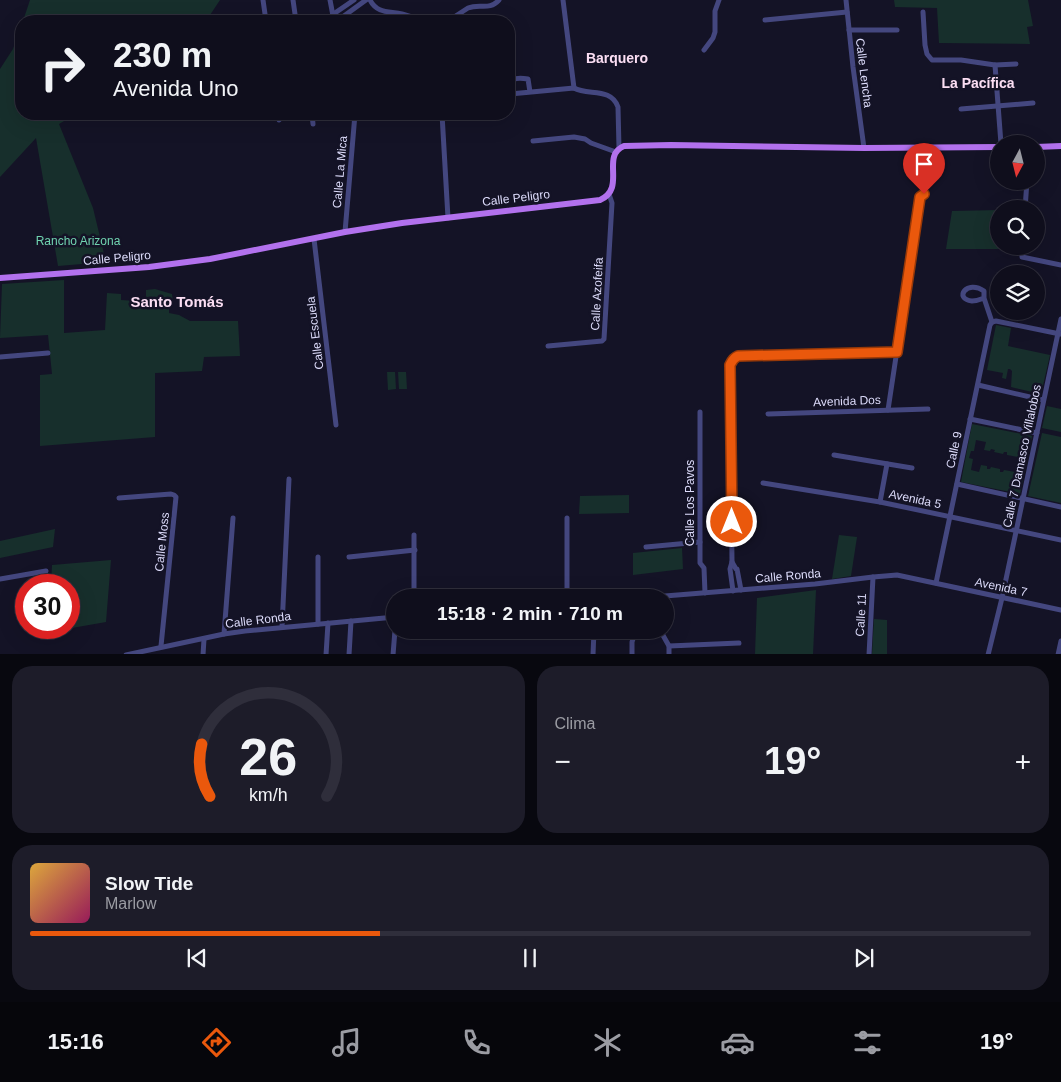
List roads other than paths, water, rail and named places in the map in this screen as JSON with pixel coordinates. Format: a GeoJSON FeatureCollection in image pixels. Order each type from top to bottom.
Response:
{"type":"FeatureCollection","features":[{"type":"Feature","properties":{"kind":"main road"},"geometry":{"type":"LineString","coordinates":[[609,194],[613,184],[613,162],[618,150],[624,146],[990,147]]}},
{"type":"Feature","properties":{"kind":"main road"},"geometry":{"type":"LineString","coordinates":[[1045,146],[1061,146]]}},
{"type":"Feature","properties":{"kind":"main road","name":"Calle Peligro"},"geometry":{"type":"LineString","coordinates":[[0,278],[149,268],[210,259],[345,232],[402,223],[600,200],[609,194]]}},
{"type":"Feature","properties":{"kind":"street"},"geometry":{"type":"LineString","coordinates":[[263,0],[265,15]]}},
{"type":"Feature","properties":{"kind":"street"},"geometry":{"type":"LineString","coordinates":[[293,0],[295,15]]}},
{"type":"Feature","properties":{"kind":"street"},"geometry":{"type":"LineString","coordinates":[[330,0],[332,15],[354,0]]}},
{"type":"Feature","properties":{"kind":"street"},"geometry":{"type":"LineString","coordinates":[[344,15],[368,0],[382,11],[404,15]]}},
{"type":"Feature","properties":{"kind":"street"},"geometry":{"type":"LineString","coordinates":[[457,15],[471,6],[491,6],[500,0]]}},
{"type":"Feature","properties":{"kind":"street"},"geometry":{"type":"LineString","coordinates":[[563,0],[574,88]]}},
{"type":"Feature","properties":{"kind":"street"},"geometry":{"type":"LineString","coordinates":[[704,50],[715,32],[715,11],[719,0]]}},
{"type":"Feature","properties":{"kind":"street","name":"Calle Lencha"},"geometry":{"type":"LineString","coordinates":[[846,0],[864,148]]}},
{"type":"Feature","properties":{"kind":"street"},"geometry":{"type":"LineString","coordinates":[[765,20],[847,12]]}},
{"type":"Feature","properties":{"kind":"street"},"geometry":{"type":"LineString","coordinates":[[923,12],[925,45],[927,54],[932,60],[961,60],[995,65],[1016,64]]}},
{"type":"Feature","properties":{"kind":"street"},"geometry":{"type":"LineString","coordinates":[[849,30],[897,30]]}},
{"type":"Feature","properties":{"kind":"street"},"geometry":{"type":"LineString","coordinates":[[995,65],[1000,135]]}},
{"type":"Feature","properties":{"kind":"street"},"geometry":{"type":"LineString","coordinates":[[515,79],[528,79],[530,92]]}},
{"type":"Feature","properties":{"kind":"street"},"geometry":{"type":"LineString","coordinates":[[515,94],[574,88],[580,91],[607,95],[616,101],[618,107],[618,150],[574,137],[533,141]]}},
{"type":"Feature","properties":{"kind":"street"},"geometry":{"type":"LineString","coordinates":[[961,109],[1033,104]]}},
{"type":"Feature","properties":{"kind":"street"},"geometry":{"type":"LineString","coordinates":[[313,120],[314,124]]}},
{"type":"Feature","properties":{"kind":"street","name":"Calle La Mica"},"geometry":{"type":"LineString","coordinates":[[345,232],[354,120]]}},
{"type":"Feature","properties":{"kind":"street"},"geometry":{"type":"LineString","coordinates":[[442,120],[448,218]]}},
{"type":"Feature","properties":{"kind":"street","name":"Calle Azofeifa"},"geometry":{"type":"LineString","coordinates":[[548,346],[602,341],[604,339],[612,203],[609,194]]}},
{"type":"Feature","properties":{"kind":"street"},"geometry":{"type":"LineString","coordinates":[[888,410],[920,197],[924,194]]}},
{"type":"Feature","properties":{"kind":"street","name":"Calle Escuela"},"geometry":{"type":"LineString","coordinates":[[314,239],[336,425]]}},
{"type":"Feature","properties":{"kind":"street"},"geometry":{"type":"LineString","coordinates":[[1022,255],[1022,257],[1061,265]]}},
{"type":"Feature","properties":{"kind":"street"},"geometry":{"type":"LineString","coordinates":[[984,298],[992,322],[996,321],[1059,334]]}},
{"type":"Feature","properties":{"kind":"street","name":"Calle 7 Damasco Villalobos"},"geometry":{"type":"LineString","coordinates":[[988,654],[1002,598],[1061,319]]}},
{"type":"Feature","properties":{"kind":"street","name":"Calle 9"},"geometry":{"type":"LineString","coordinates":[[936,584],[992,322]]}},
{"type":"Feature","properties":{"kind":"street"},"geometry":{"type":"LineString","coordinates":[[733,591],[730,569],[732,562],[731,362],[738,356],[897,352]]}},
{"type":"Feature","properties":{"kind":"street"},"geometry":{"type":"LineString","coordinates":[[0,357],[48,353]]}},
{"type":"Feature","properties":{"kind":"street"},"geometry":{"type":"LineString","coordinates":[[978,385],[1043,400]]}},
{"type":"Feature","properties":{"kind":"street","name":"Avenida Dos"},"geometry":{"type":"LineString","coordinates":[[768,414],[928,409]]}},
{"type":"Feature","properties":{"kind":"street","name":"Calle Los Pavos"},"geometry":{"type":"LineString","coordinates":[[700,412],[700,563],[704,568],[705,593]]}},
{"type":"Feature","properties":{"kind":"street"},"geometry":{"type":"LineString","coordinates":[[970,419],[1036,433]]}},
{"type":"Feature","properties":{"kind":"street"},"geometry":{"type":"LineString","coordinates":[[834,455],[912,468]]}},
{"type":"Feature","properties":{"kind":"street"},"geometry":{"type":"LineString","coordinates":[[880,502],[887,464]]}},
{"type":"Feature","properties":{"kind":"street"},"geometry":{"type":"LineString","coordinates":[[282,627],[290,479]]}},
{"type":"Feature","properties":{"kind":"street","name":"Avenida 5"},"geometry":{"type":"LineString","coordinates":[[764,483],[880,502],[1061,540]]}},
{"type":"Feature","properties":{"kind":"street"},"geometry":{"type":"LineString","coordinates":[[957,484],[1061,507]]}},
{"type":"Feature","properties":{"kind":"street","name":"Calle Moss"},"geometry":{"type":"LineString","coordinates":[[119,498],[171,494],[174,494],[176,497],[162,646]]}},
{"type":"Feature","properties":{"kind":"street"},"geometry":{"type":"LineString","coordinates":[[224,634],[233,518]]}},
{"type":"Feature","properties":{"kind":"street"},"geometry":{"type":"LineString","coordinates":[[567,518],[567,589]]}},
{"type":"Feature","properties":{"kind":"street"},"geometry":{"type":"LineString","coordinates":[[414,535],[414,589]]}},
{"type":"Feature","properties":{"kind":"street"},"geometry":{"type":"LineString","coordinates":[[646,547],[700,542]]}},
{"type":"Feature","properties":{"kind":"street"},"geometry":{"type":"LineString","coordinates":[[350,557],[415,550]]}},
{"type":"Feature","properties":{"kind":"street"},"geometry":{"type":"LineString","coordinates":[[318,557],[318,624]]}},
{"type":"Feature","properties":{"kind":"street"},"geometry":{"type":"LineString","coordinates":[[732,562],[737,569],[741,590]]}},
{"type":"Feature","properties":{"kind":"street"},"geometry":{"type":"LineString","coordinates":[[0,579],[46,570]]}},
{"type":"Feature","properties":{"kind":"street","name":"Calle Ronda"},"geometry":{"type":"LineString","coordinates":[[674,595],[815,584],[897,575],[936,584]]}},
{"type":"Feature","properties":{"kind":"street","name":"Calle 11"},"geometry":{"type":"LineString","coordinates":[[869,654],[873,577]]}},
{"type":"Feature","properties":{"kind":"street","name":"Avenida 7"},"geometry":{"type":"LineString","coordinates":[[936,584],[1061,610]]}},
{"type":"Feature","properties":{"kind":"street","name":"Calle Ronda"},"geometry":{"type":"LineString","coordinates":[[126,654],[224,634],[386,619]]}},
{"type":"Feature","properties":{"kind":"street"},"geometry":{"type":"LineString","coordinates":[[349,654],[351,621]]}},
{"type":"Feature","properties":{"kind":"street"},"geometry":{"type":"LineString","coordinates":[[326,654],[328,623]]}},
{"type":"Feature","properties":{"kind":"street"},"geometry":{"type":"LineString","coordinates":[[203,654],[204,639]]}},
{"type":"Feature","properties":{"kind":"street"},"geometry":{"type":"LineString","coordinates":[[393,654],[394,639]]}},
{"type":"Feature","properties":{"kind":"street"},"geometry":{"type":"LineString","coordinates":[[593,654],[594,639]]}},
{"type":"Feature","properties":{"kind":"street"},"geometry":{"type":"LineString","coordinates":[[632,654],[633,639]]}},
{"type":"Feature","properties":{"kind":"street"},"geometry":{"type":"LineString","coordinates":[[665,639],[669,646],[669,654]]}},
{"type":"Feature","properties":{"kind":"street"},"geometry":{"type":"LineString","coordinates":[[1058,654],[1061,641]]}},
{"type":"Feature","properties":{"kind":"street"},"geometry":{"type":"LineString","coordinates":[[669,646],[739,643]]}},
{"type":"Feature","properties":{"kind":"district","name":"Barquero"},"geometry":{"type":"Point","coordinates":[617,58]}},
{"type":"Feature","properties":{"kind":"district","name":"La Pacífica"},"geometry":{"type":"Point","coordinates":[978,83]}},
{"type":"Feature","properties":{"kind":"district","name":"Santo Tomás"},"geometry":{"type":"Point","coordinates":[177,302]}},
{"type":"Feature","properties":{"kind":"park label","name":"Rancho Arizona"},"geometry":{"type":"Point","coordinates":[78,241]}}]}
